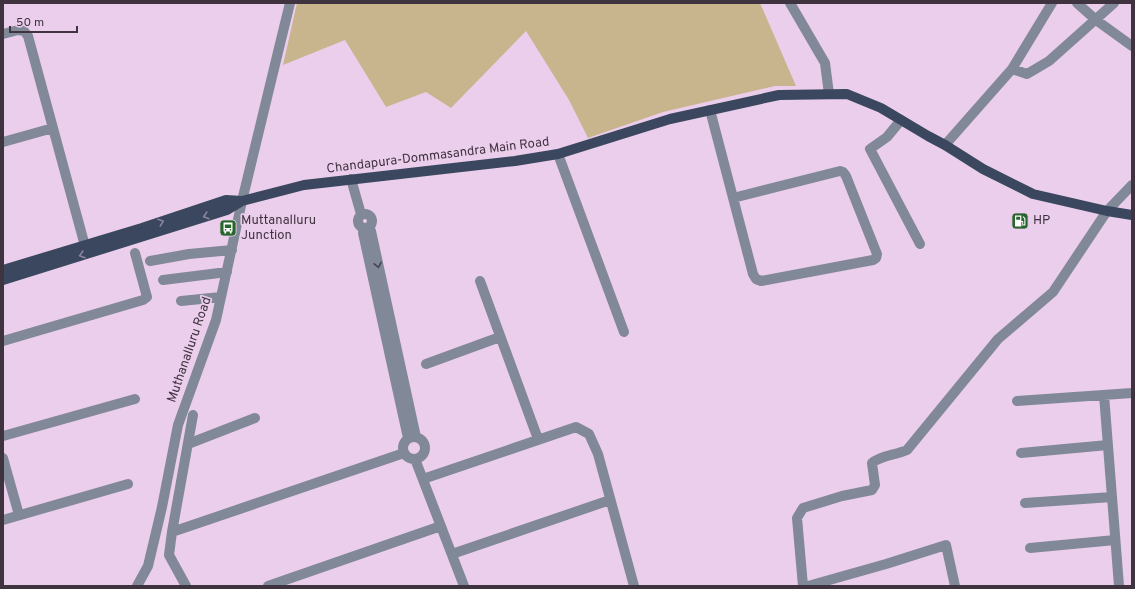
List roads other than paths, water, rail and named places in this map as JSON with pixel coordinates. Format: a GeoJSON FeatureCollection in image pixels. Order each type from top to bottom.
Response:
{"type":"FeatureCollection","features":[{"type":"Feature","properties":{"kind":"main road","name":"Chandapura-Dommasandra Main Road"},"geometry":{"type":"LineString","coordinates":[[3,280],[227,210],[242,201],[304,185],[515,161],[558,154],[670,119],[779,95],[847,94],[881,108],[983,169],[1033,194],[1107,211],[1132,215]]}},
{"type":"Feature","properties":{"kind":"main road","name":"Chandapura-Dommasandra Main Road"},"geometry":{"type":"LineString","coordinates":[[3,270],[85,246],[226,200],[242,201]]}},
{"type":"Feature","properties":{"kind":"street","name":"Muthanalluru Road"},"geometry":{"type":"LineString","coordinates":[[137,586],[148,566],[162,507],[178,425],[216,320],[242,201],[290,3]]}},
{"type":"Feature","properties":{"kind":"street"},"geometry":{"type":"LineString","coordinates":[[790,3],[825,63],[829,94]]}},
{"type":"Feature","properties":{"kind":"street"},"geometry":{"type":"LineString","coordinates":[[945,145],[1012,69],[1052,3]]}},
{"type":"Feature","properties":{"kind":"street"},"geometry":{"type":"LineString","coordinates":[[1077,3],[1096,20],[1132,46]]}},
{"type":"Feature","properties":{"kind":"street"},"geometry":{"type":"LineString","coordinates":[[1012,69],[1027,74],[1049,61],[1114,3]]}},
{"type":"Feature","properties":{"kind":"street"},"geometry":{"type":"LineString","coordinates":[[3,34],[18,30],[24,31],[28,36],[85,246]]}},
{"type":"Feature","properties":{"kind":"street"},"geometry":{"type":"LineString","coordinates":[[710,110],[756,279],[761,281],[873,260],[876,258],[877,254],[846,176],[843,172],[734,198]]}},
{"type":"Feature","properties":{"kind":"street"},"geometry":{"type":"LineString","coordinates":[[901,120],[887,137],[870,149],[920,244]]}},
{"type":"Feature","properties":{"kind":"street"},"geometry":{"type":"LineString","coordinates":[[3,142],[53,128]]}},
{"type":"Feature","properties":{"kind":"street"},"geometry":{"type":"LineString","coordinates":[[558,154],[624,332]]}},
{"type":"Feature","properties":{"kind":"street"},"geometry":{"type":"LineString","coordinates":[[355,179],[364,214],[370,215],[372,219],[372,224],[366,228],[371,231],[412,438]]}},
{"type":"Feature","properties":{"kind":"street"},"geometry":{"type":"LineString","coordinates":[[802,586],[797,518],[803,508],[842,496],[872,490],[875,485],[872,463],[877,459],[898,454],[907,450],[998,338],[1053,292],[1107,211],[1132,185]]}},
{"type":"Feature","properties":{"kind":"street"},"geometry":{"type":"LineString","coordinates":[[150,261],[189,254],[232,250]]}},
{"type":"Feature","properties":{"kind":"street"},"geometry":{"type":"LineString","coordinates":[[3,342],[143,300],[147,297],[135,253]]}},
{"type":"Feature","properties":{"kind":"street"},"geometry":{"type":"LineString","coordinates":[[163,280],[227,272]]}},
{"type":"Feature","properties":{"kind":"street"},"geometry":{"type":"LineString","coordinates":[[480,282],[538,439]]}},
{"type":"Feature","properties":{"kind":"street"},"geometry":{"type":"LineString","coordinates":[[181,301],[221,297]]}},
{"type":"Feature","properties":{"kind":"street"},"geometry":{"type":"LineString","coordinates":[[426,364],[500,337]]}},
{"type":"Feature","properties":{"kind":"street"},"geometry":{"type":"LineString","coordinates":[[1017,401],[1132,393]]}},
{"type":"Feature","properties":{"kind":"street"},"geometry":{"type":"LineString","coordinates":[[1104,395],[1119,586]]}},
{"type":"Feature","properties":{"kind":"street"},"geometry":{"type":"LineString","coordinates":[[3,436],[135,399]]}},
{"type":"Feature","properties":{"kind":"street"},"geometry":{"type":"LineString","coordinates":[[186,586],[169,555],[193,415]]}},
{"type":"Feature","properties":{"kind":"street"},"geometry":{"type":"LineString","coordinates":[[188,444],[255,418]]}},
{"type":"Feature","properties":{"kind":"street"},"geometry":{"type":"LineString","coordinates":[[423,479],[576,427],[589,434],[598,454],[634,586]]}},
{"type":"Feature","properties":{"kind":"street"},"geometry":{"type":"LineString","coordinates":[[412,438],[420,439],[425,446],[425,451],[420,458],[411,459],[406,456],[404,452],[404,442],[412,438]]}},
{"type":"Feature","properties":{"kind":"street"},"geometry":{"type":"LineString","coordinates":[[1021,453],[1108,445]]}},
{"type":"Feature","properties":{"kind":"street"},"geometry":{"type":"LineString","coordinates":[[172,532],[404,452]]}},
{"type":"Feature","properties":{"kind":"street"},"geometry":{"type":"LineString","coordinates":[[3,458],[20,515]]}},
{"type":"Feature","properties":{"kind":"street"},"geometry":{"type":"LineString","coordinates":[[415,459],[464,586]]}},
{"type":"Feature","properties":{"kind":"street"},"geometry":{"type":"LineString","coordinates":[[3,520],[128,484]]}},
{"type":"Feature","properties":{"kind":"street"},"geometry":{"type":"LineString","coordinates":[[1025,503],[1112,497]]}},
{"type":"Feature","properties":{"kind":"street"},"geometry":{"type":"LineString","coordinates":[[452,554],[610,500]]}},
{"type":"Feature","properties":{"kind":"street"},"geometry":{"type":"LineString","coordinates":[[268,586],[441,526]]}},
{"type":"Feature","properties":{"kind":"street"},"geometry":{"type":"LineString","coordinates":[[1030,548],[1115,540]]}},
{"type":"Feature","properties":{"kind":"street"},"geometry":{"type":"LineString","coordinates":[[808,586],[946,545],[955,586]]}},
{"type":"Feature","properties":{"kind":"place","name":"HP"},"geometry":{"type":"Point","coordinates":[1020,221]}},
{"type":"Feature","properties":{"kind":"place","name":"Muttanalluru Junction"},"geometry":{"type":"Point","coordinates":[228,228]}}]}
